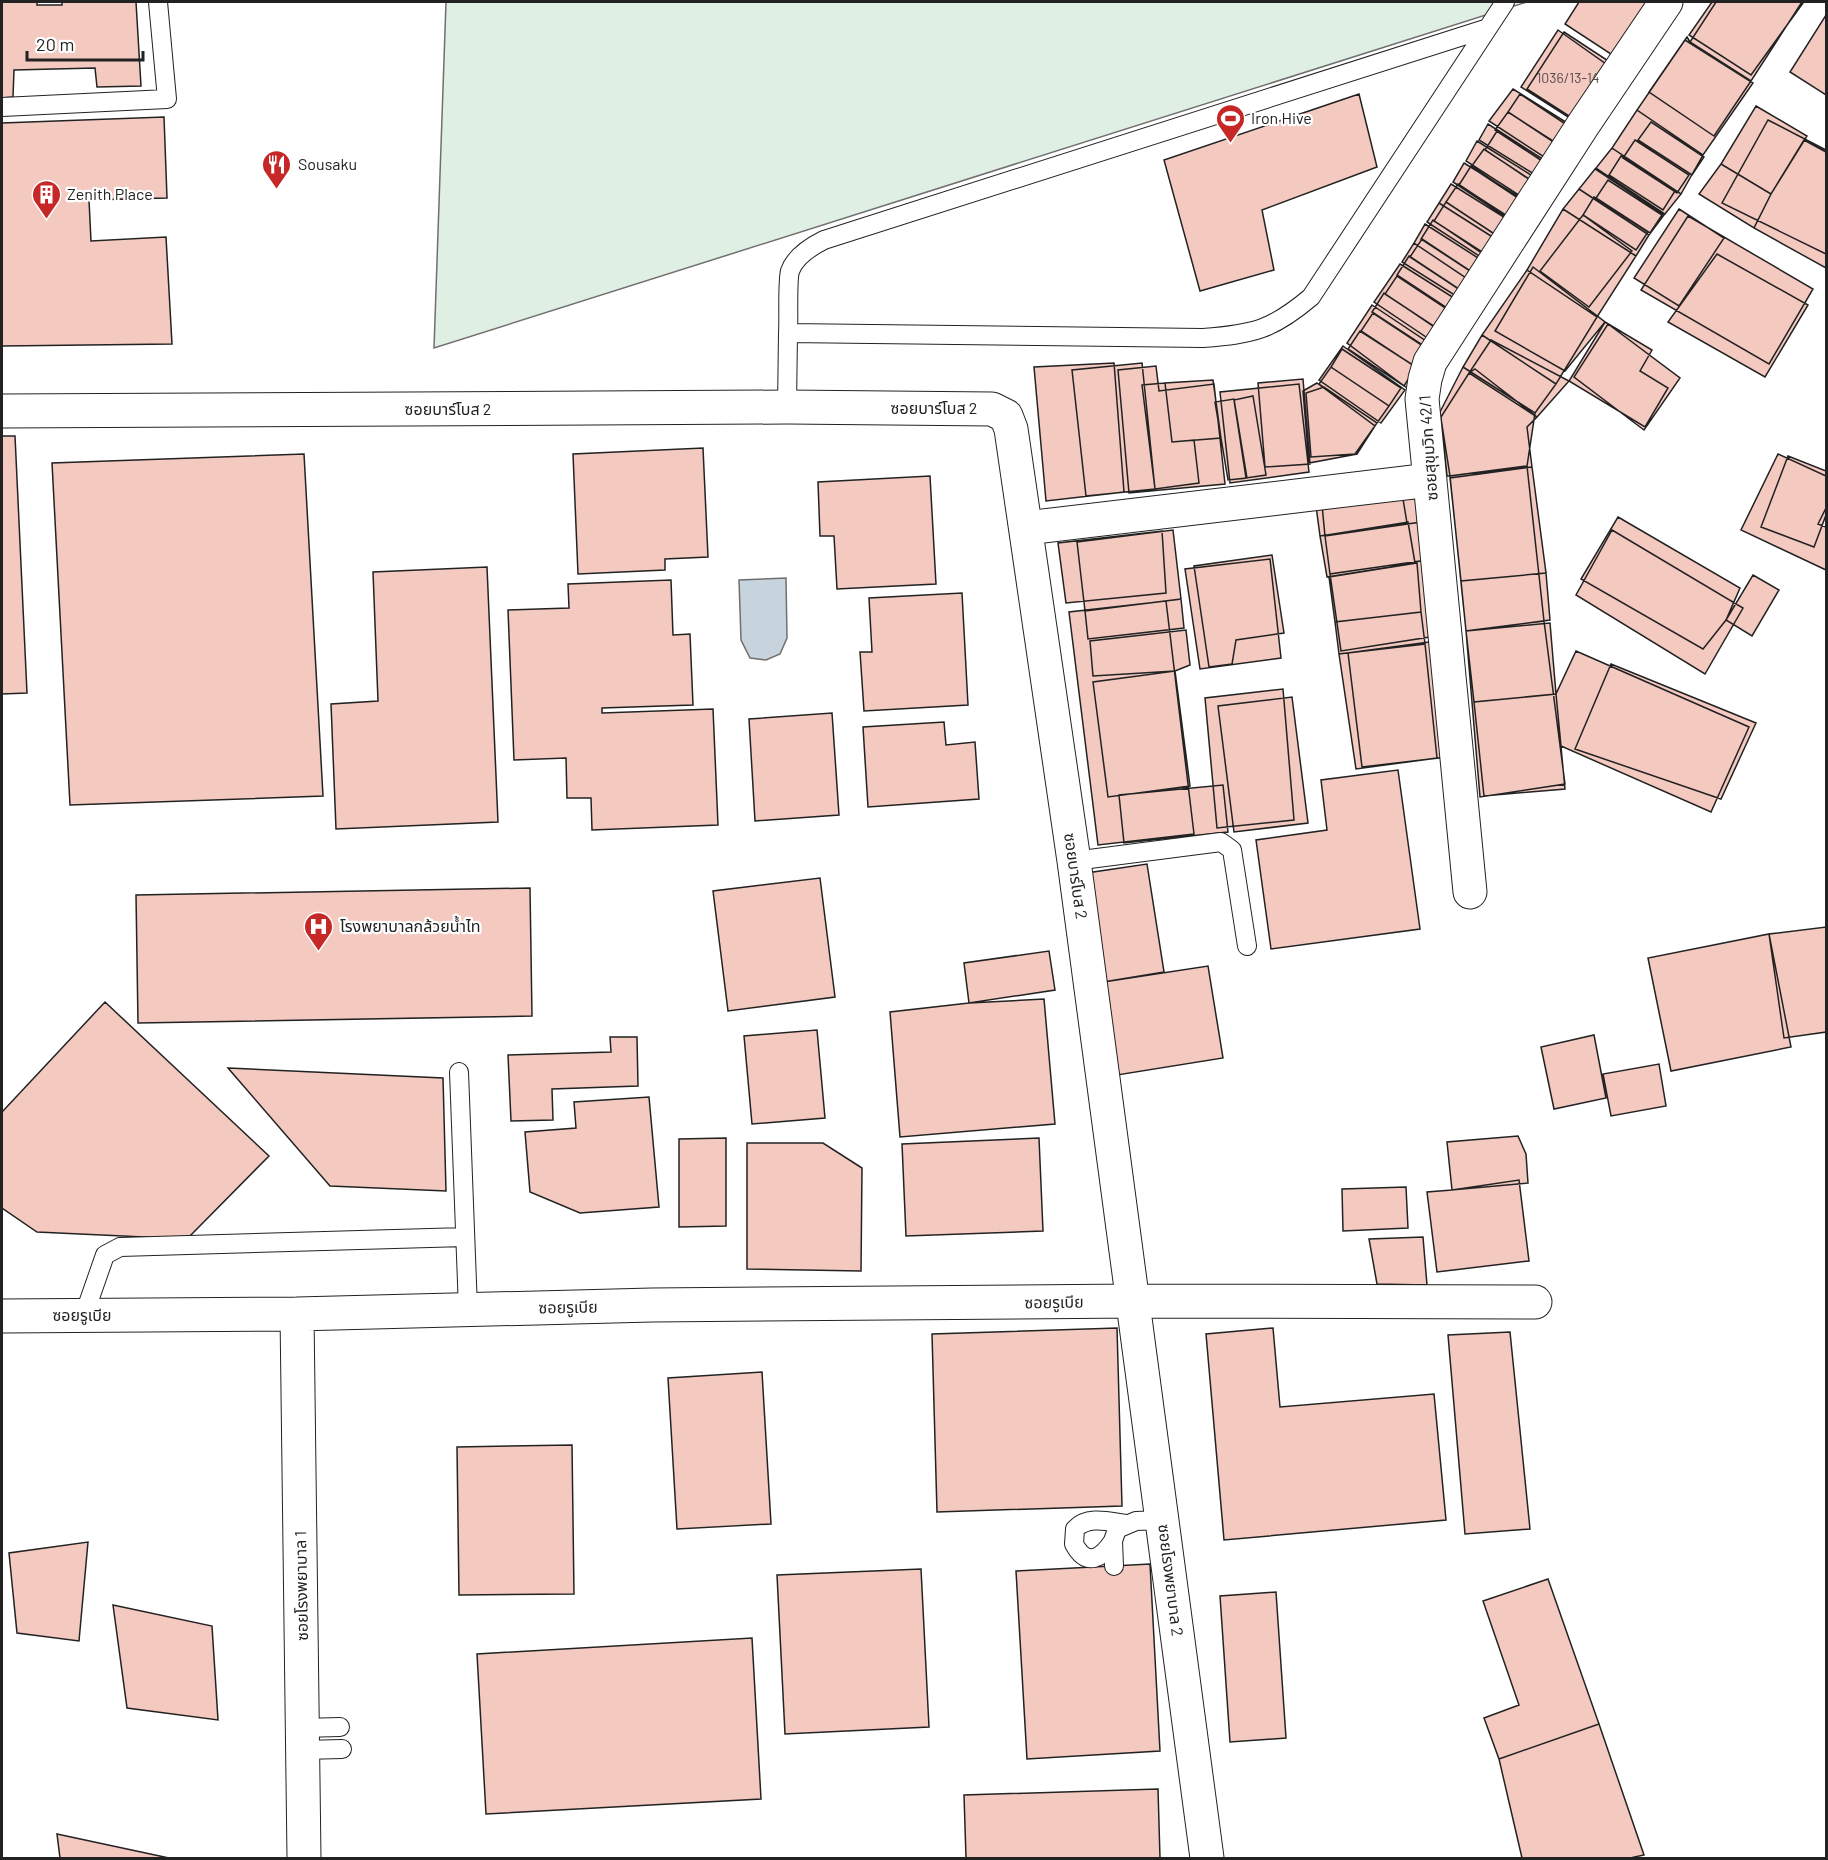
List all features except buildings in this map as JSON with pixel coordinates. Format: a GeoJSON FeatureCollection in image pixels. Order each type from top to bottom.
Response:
{"type":"FeatureCollection","features":[{"type":"Feature","properties":{"kind":"street","name":"ซอยสุขุมวิท 42/1"},"geometry":{"type":"LineString","coordinates":[[1470,892],[1422,399],[1425,379],[1430,362],[1583,125],[1666,2]]}},
{"type":"Feature","properties":{"kind":"street","name":"ซอยบาร์โบส 2"},"geometry":{"type":"LineString","coordinates":[[2,411],[787,407],[992,409],[1006,416],[1011,429],[1026,528],[1134,1301]]}},
{"type":"Feature","properties":{"kind":"street"},"geometry":{"type":"LineString","coordinates":[[1026,528],[1430,480]]}},
{"type":"Feature","properties":{"kind":"street","name":"ซอยรูเบีย"},"geometry":{"type":"LineString","coordinates":[[2,1316],[297,1314],[468,1309],[652,1315],[1134,1301],[1535,1302]]}},
{"type":"Feature","properties":{"kind":"street","name":"ซอยโรงพยาบาล 2"},"geometry":{"type":"LineString","coordinates":[[1134,1301],[1207,1858]]}},
{"type":"Feature","properties":{"kind":"street","name":"ซอยโรงพยาบาล 1"},"geometry":{"type":"LineString","coordinates":[[297,1314],[304,1858]]}},
{"type":"Feature","properties":{"kind":"lane"},"geometry":{"type":"LineString","coordinates":[[2,107],[167,99],[158,2]]}},
{"type":"Feature","properties":{"kind":"lane"},"geometry":{"type":"LineString","coordinates":[[788,333],[1203,338],[1262,330],[1289,315],[1311,297],[1505,2]]}},
{"type":"Feature","properties":{"kind":"lane"},"geometry":{"type":"LineString","coordinates":[[787,407],[790,271],[805,252],[824,240],[1488,28]]}},
{"type":"Feature","properties":{"kind":"lane"},"geometry":{"type":"LineString","coordinates":[[1074,861],[1221,842],[1232,850],[1246,946]]}},
{"type":"Feature","properties":{"kind":"lane"},"geometry":{"type":"LineString","coordinates":[[459,1072],[468,1309]]}},
{"type":"Feature","properties":{"kind":"lane"},"geometry":{"type":"LineString","coordinates":[[84,1315],[105,1255],[120,1247],[465,1237]]}},
{"type":"Feature","properties":{"kind":"lane"},"geometry":{"type":"LineString","coordinates":[[1126,1524],[1094,1521],[1081,1524],[1075,1529],[1074,1544],[1080,1554],[1085,1557],[1098,1557],[1106,1552],[1117,1529],[1136,1521],[1163,1520]]}},
{"type":"Feature","properties":{"kind":"lane"},"geometry":{"type":"LineString","coordinates":[[1113,1541],[1114,1566]]}},
{"type":"Feature","properties":{"kind":"lane"},"geometry":{"type":"LineString","coordinates":[[302,1739],[340,1727]]}},
{"type":"Feature","properties":{"kind":"lane"},"geometry":{"type":"LineString","coordinates":[[302,1739],[342,1749]]}},
{"type":"Feature","properties":{"kind":"green space"},"geometry":{"type":"Polygon","coordinates":[[[446,2],[1527,2],[434,348],[446,2]]]}},
{"type":"Feature","properties":{"kind":"shaded area"},"geometry":{"type":"Polygon","coordinates":[[[786,578],[787,638],[780,654],[766,660],[750,658],[741,640],[739,580],[786,578]]]}},
{"type":"Feature","properties":{"kind":"place","name":"Iron Hive"},"geometry":{"type":"Point","coordinates":[1230,144]}},
{"type":"Feature","properties":{"kind":"place","name":"Sousaku"},"geometry":{"type":"Point","coordinates":[277,190]}},
{"type":"Feature","properties":{"kind":"place","name":"Zenith Place"},"geometry":{"type":"Point","coordinates":[46,220]}},
{"type":"Feature","properties":{"kind":"place","name":"โรงพยาบาลกล้วยน้ำไท"},"geometry":{"type":"Point","coordinates":[319,952]}}]}
